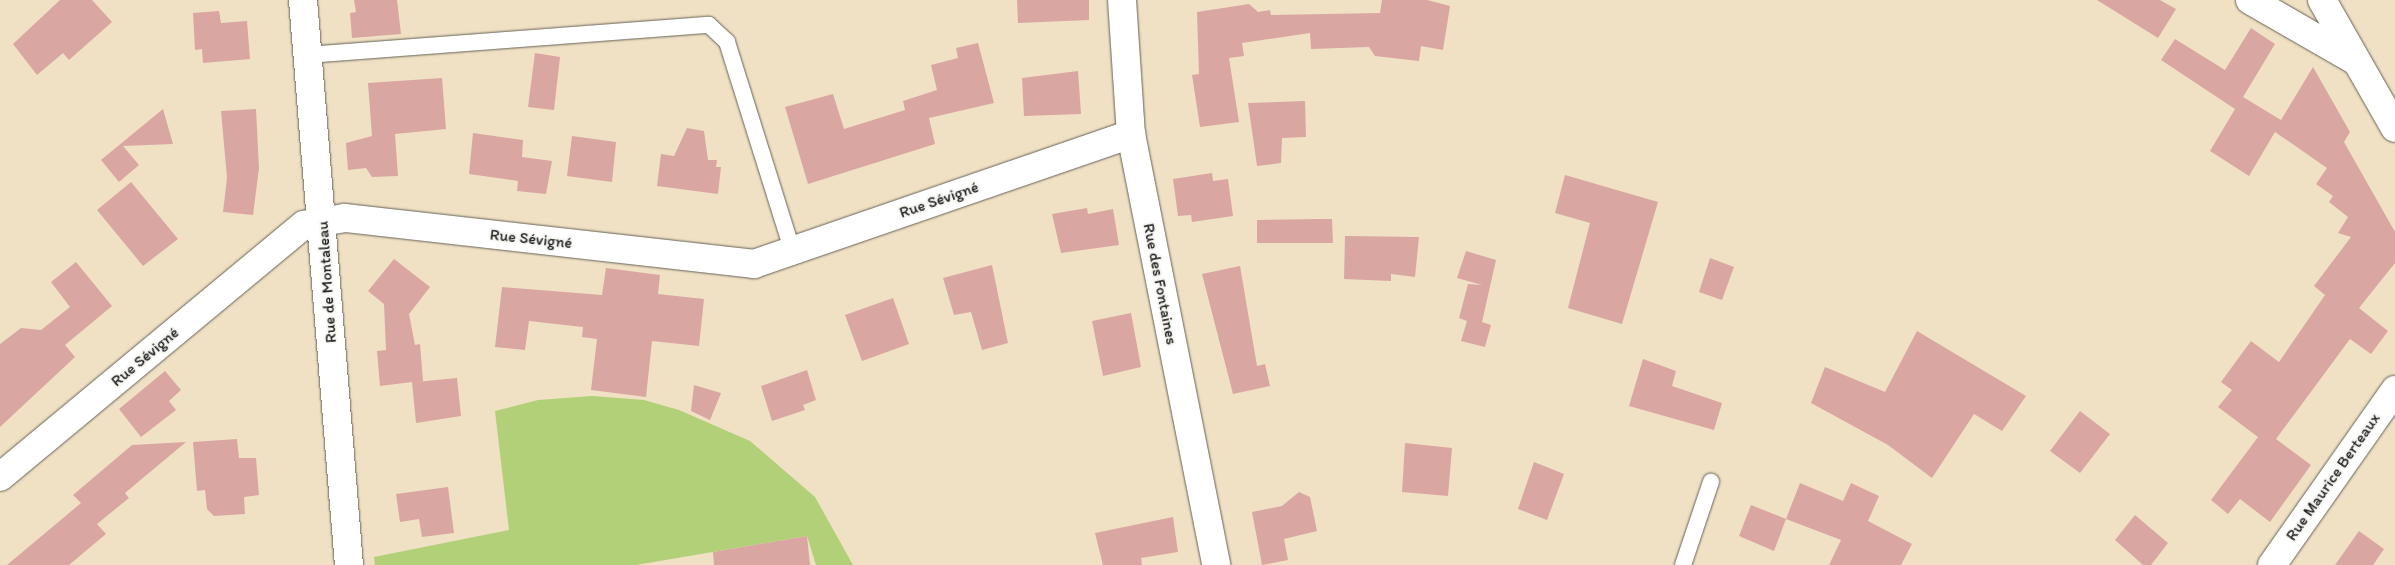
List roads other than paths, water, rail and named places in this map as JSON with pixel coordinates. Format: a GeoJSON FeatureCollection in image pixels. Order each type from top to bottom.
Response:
{"type":"FeatureCollection","features":[{"type":"Feature","properties":{"kind":"street","name":"Rue de Montaleau"},"geometry":{"type":"LineString","coordinates":[[303,0],[349,565]]}},
{"type":"Feature","properties":{"kind":"street","name":"Rue des Fontaines"},"geometry":{"type":"LineString","coordinates":[[1122,0],[1132,134],[1216,565]]}},
{"type":"Feature","properties":{"kind":"street"},"geometry":{"type":"LineString","coordinates":[[2250,0],[2356,61]]}},
{"type":"Feature","properties":{"kind":"street"},"geometry":{"type":"LineString","coordinates":[[2322,0],[2395,128]]}},
{"type":"Feature","properties":{"kind":"street","name":"Rue Sévigné"},"geometry":{"type":"LineString","coordinates":[[0,477],[304,226],[345,218],[754,264],[1132,134]]}},
{"type":"Feature","properties":{"kind":"street","name":"Rue Maurice Berteaux"},"geometry":{"type":"LineString","coordinates":[[2272,565],[2395,390]]}},
{"type":"Feature","properties":{"kind":"lane"},"geometry":{"type":"LineString","coordinates":[[307,55],[709,25],[727,42],[792,250]]}},
{"type":"Feature","properties":{"kind":"lane"},"geometry":{"type":"LineString","coordinates":[[1683,565],[1711,482]]}}]}
